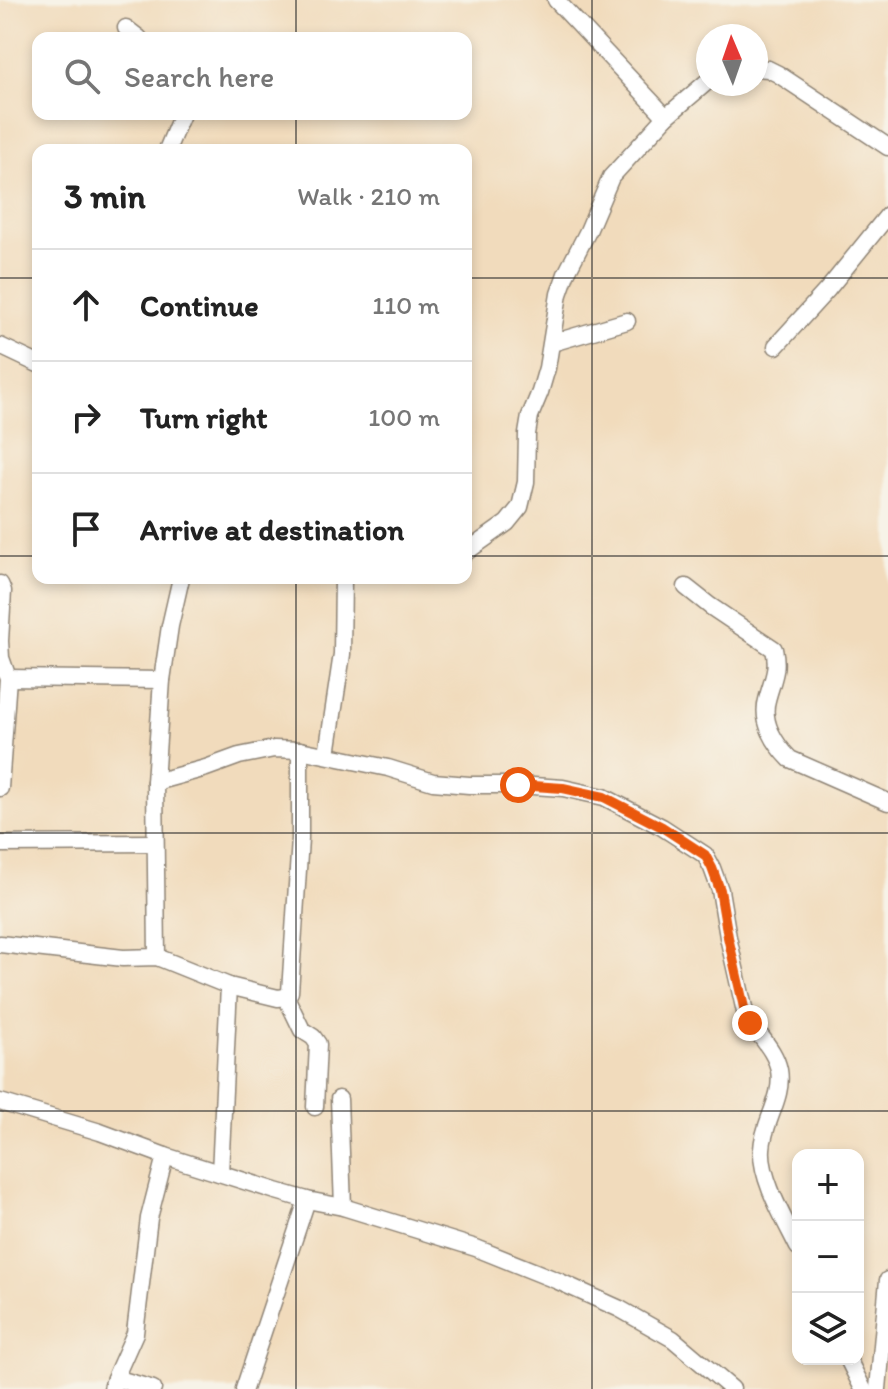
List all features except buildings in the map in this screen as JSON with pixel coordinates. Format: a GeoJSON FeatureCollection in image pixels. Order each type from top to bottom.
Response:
{"type":"FeatureCollection","features":[{"type":"Feature","properties":{"kind":"street"},"geometry":{"type":"LineString","coordinates":[[556,0],[666,117]]}},
{"type":"Feature","properties":{"kind":"street"},"geometry":{"type":"LineString","coordinates":[[768,69],[888,147]]}},
{"type":"Feature","properties":{"kind":"street"},"geometry":{"type":"LineString","coordinates":[[472,548],[507,523],[520,507],[526,482],[530,416],[547,368],[559,294],[611,177],[666,117],[696,91]]}},
{"type":"Feature","properties":{"kind":"street"},"geometry":{"type":"LineString","coordinates":[[170,144],[180,120]]}},
{"type":"Feature","properties":{"kind":"street"},"geometry":{"type":"LineString","coordinates":[[776,346],[837,279],[888,215]]}},
{"type":"Feature","properties":{"kind":"street"},"geometry":{"type":"LineString","coordinates":[[552,343],[627,321]]}},
{"type":"Feature","properties":{"kind":"street"},"geometry":{"type":"LineString","coordinates":[[0,346],[32,361]]}},
{"type":"Feature","properties":{"kind":"street"},"geometry":{"type":"LineString","coordinates":[[0,584],[3,591],[1,658],[8,678],[0,788]]}},
{"type":"Feature","properties":{"kind":"street"},"geometry":{"type":"LineString","coordinates":[[157,957],[155,782],[162,680],[180,584]]}},
{"type":"Feature","properties":{"kind":"street"},"geometry":{"type":"LineString","coordinates":[[327,754],[342,654],[343,584]]}},
{"type":"Feature","properties":{"kind":"street"},"geometry":{"type":"LineString","coordinates":[[686,587],[774,649],[777,668],[765,717],[778,747],[790,759],[888,802]]}},
{"type":"Feature","properties":{"kind":"street"},"geometry":{"type":"LineString","coordinates":[[8,678],[162,680]]}},
{"type":"Feature","properties":{"kind":"street"},"geometry":{"type":"LineString","coordinates":[[155,782],[239,756],[274,749],[300,750],[388,768],[433,782],[563,788],[604,797],[662,827],[705,855],[720,890],[745,1012],[773,1055],[779,1070],[779,1088],[762,1148],[769,1184],[792,1234]]}},
{"type":"Feature","properties":{"kind":"street"},"geometry":{"type":"LineString","coordinates":[[0,944],[109,957],[157,957],[229,986],[278,998],[286,997],[290,992],[300,839],[300,750]]}},
{"type":"Feature","properties":{"kind":"street"},"geometry":{"type":"LineString","coordinates":[[0,844],[155,843]]}},
{"type":"Feature","properties":{"kind":"street"},"geometry":{"type":"LineString","coordinates":[[220,1173],[229,986]]}},
{"type":"Feature","properties":{"kind":"street"},"geometry":{"type":"LineString","coordinates":[[286,997],[302,1030],[318,1044],[315,1107]]}},
{"type":"Feature","properties":{"kind":"street"},"geometry":{"type":"LineString","coordinates":[[339,1099],[343,1207]]}},
{"type":"Feature","properties":{"kind":"street"},"geometry":{"type":"LineString","coordinates":[[0,1102],[307,1200],[343,1207],[476,1248],[620,1309],[673,1339],[732,1389]]}},
{"type":"Feature","properties":{"kind":"street"},"geometry":{"type":"LineString","coordinates":[[153,1389],[114,1384],[135,1333],[149,1218],[165,1156]]}},
{"type":"Feature","properties":{"kind":"street"},"geometry":{"type":"LineString","coordinates":[[244,1389],[307,1200]]}},
{"type":"Feature","properties":{"kind":"street"},"geometry":{"type":"LineString","coordinates":[[878,1389],[888,1280]]}},
{"type":"Feature","properties":{"kind":"street"},"geometry":{"type":"LineString","coordinates":[[851,1365],[863,1389]]}},
{"type":"Feature","properties":{"kind":"route"},"geometry":{"type":"LineString","coordinates":[[518,785],[563,788],[604,797],[662,827],[705,855],[720,890],[728,937],[750,1023]]}}]}
